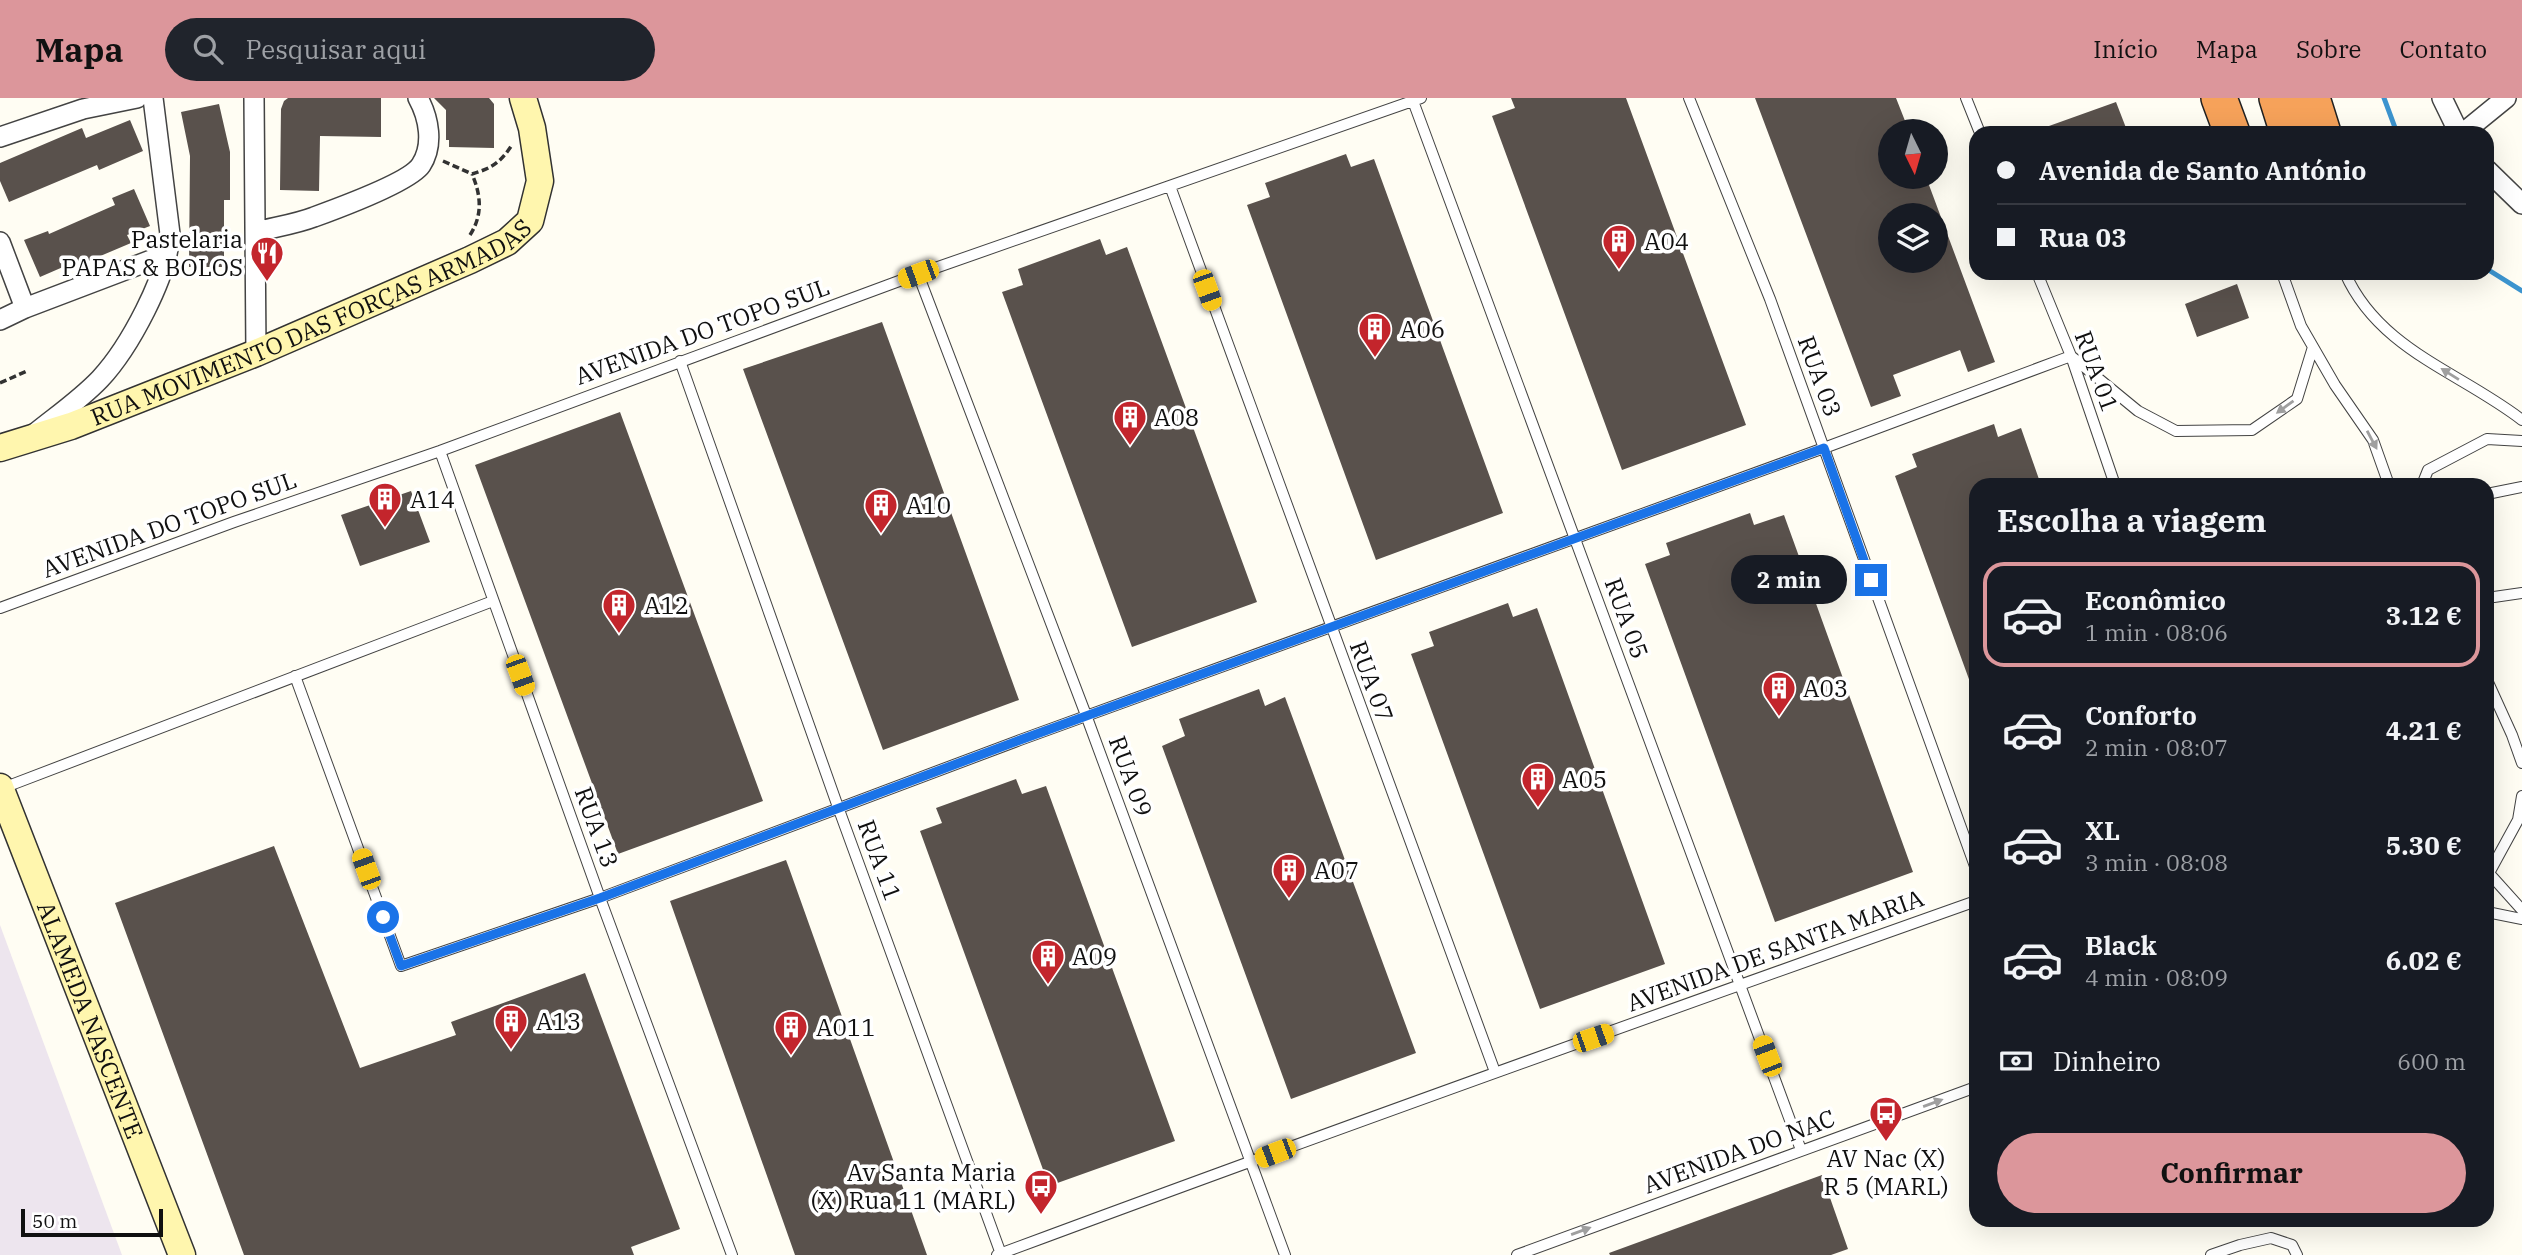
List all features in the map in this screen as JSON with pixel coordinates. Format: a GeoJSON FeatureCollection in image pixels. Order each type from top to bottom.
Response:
{"type":"FeatureCollection","features":[{"type":"Feature","properties":{"kind":"highway"},"geometry":{"type":"LineString","coordinates":[[2218,98],[2229,126]]}},
{"type":"Feature","properties":{"kind":"highway"},"geometry":{"type":"LineString","coordinates":[[2277,98],[2286,126]]}},
{"type":"Feature","properties":{"kind":"highway"},"geometry":{"type":"LineString","coordinates":[[2312,98],[2321,126]]}},
{"type":"Feature","properties":{"kind":"street"},"geometry":{"type":"LineString","coordinates":[[0,136],[83,109],[137,98]]}},
{"type":"Feature","properties":{"kind":"street"},"geometry":{"type":"LineString","coordinates":[[27,440],[100,379],[140,323],[167,254],[170,234],[153,98]]}},
{"type":"Feature","properties":{"kind":"street"},"geometry":{"type":"LineString","coordinates":[[254,98],[256,353]]}},
{"type":"Feature","properties":{"kind":"street"},"geometry":{"type":"LineString","coordinates":[[256,232],[313,218],[409,177],[422,164],[429,145],[427,117],[418,98]]}},
{"type":"Feature","properties":{"kind":"street","name":"RUA MOVIMENTO DAS FORÇAS ARMADAS"},"geometry":{"type":"LineString","coordinates":[[0,448],[71,426],[256,353],[507,242],[530,220],[540,181],[532,128],[523,98]]}},
{"type":"Feature","properties":{"kind":"street","name":"RUA MOVIMENTO DAS FORÇAS ARMADAS"},"geometry":{"type":"LineString","coordinates":[[532,128],[540,98]]}},
{"type":"Feature","properties":{"kind":"street"},"geometry":{"type":"LineString","coordinates":[[2442,98],[2457,126]]}},
{"type":"Feature","properties":{"kind":"street"},"geometry":{"type":"LineString","coordinates":[[2470,126],[2506,98]]}},
{"type":"Feature","properties":{"kind":"street"},"geometry":{"type":"LineString","coordinates":[[2494,177],[2522,204]]}},
{"type":"Feature","properties":{"kind":"street"},"geometry":{"type":"LineString","coordinates":[[0,242],[25,307]]}},
{"type":"Feature","properties":{"kind":"street"},"geometry":{"type":"LineString","coordinates":[[0,320],[25,307],[167,254]]}},
{"type":"Feature","properties":{"kind":"street","name":"ALAMEDA NASCENTE"},"geometry":{"type":"LineString","coordinates":[[0,788],[182,1255]]}},
{"type":"Feature","properties":{"kind":"lane","name":"RUA 03"},"geometry":{"type":"LineString","coordinates":[[1689,98],[1770,299],[1969,850]]}},
{"type":"Feature","properties":{"kind":"lane"},"geometry":{"type":"LineString","coordinates":[[1966,98],[1977,126]]}},
{"type":"Feature","properties":{"kind":"lane","name":"AVENIDA DO TOPO SUL"},"geometry":{"type":"LineString","coordinates":[[0,608],[234,522],[440,451],[918,274],[1417,99]]}},
{"type":"Feature","properties":{"kind":"lane","name":"RUA 05"},"geometry":{"type":"LineString","coordinates":[[1417,99],[1575,539],[1801,1150]]}},
{"type":"Feature","properties":{"kind":"lane","name":"RUA 07"},"geometry":{"type":"LineString","coordinates":[[1170,186],[1495,1072]]}},
{"type":"Feature","properties":{"kind":"lane","name":"RUA 09"},"geometry":{"type":"LineString","coordinates":[[918,274],[1086,715],[1285,1255]]}},
{"type":"Feature","properties":{"kind":"lane","name":"RUA 01"},"geometry":{"type":"LineString","coordinates":[[2040,280],[2071,356],[2113,478]]}},
{"type":"Feature","properties":{"kind":"lane"},"geometry":{"type":"LineString","coordinates":[[2285,280],[2301,326],[2335,385],[2374,440],[2387,478]]}},
{"type":"Feature","properties":{"kind":"lane"},"geometry":{"type":"LineString","coordinates":[[2350,280],[2352,289],[2375,321],[2404,345],[2522,420]]}},
{"type":"Feature","properties":{"kind":"lane"},"geometry":{"type":"LineString","coordinates":[[295,676],[401,966],[600,898],[1086,715],[2071,356],[2138,411],[2176,431],[2252,430],[2297,399],[2313,347]]}},
{"type":"Feature","properties":{"kind":"lane","name":"RUA 11"},"geometry":{"type":"LineString","coordinates":[[680,361],[999,1254]]}},
{"type":"Feature","properties":{"kind":"lane"},"geometry":{"type":"LineString","coordinates":[[2425,478],[2428,470],[2487,439],[2522,441]]}},
{"type":"Feature","properties":{"kind":"lane","name":"RUA 13"},"geometry":{"type":"LineString","coordinates":[[440,451],[600,898],[733,1255]]}},
{"type":"Feature","properties":{"kind":"lane"},"geometry":{"type":"LineString","coordinates":[[2494,492],[2522,486]]}},
{"type":"Feature","properties":{"kind":"lane"},"geometry":{"type":"LineString","coordinates":[[2494,597],[2522,593]]}},
{"type":"Feature","properties":{"kind":"lane"},"geometry":{"type":"LineString","coordinates":[[0,788],[493,601]]}},
{"type":"Feature","properties":{"kind":"lane"},"geometry":{"type":"LineString","coordinates":[[2494,695],[2522,763]]}},
{"type":"Feature","properties":{"kind":"lane"},"geometry":{"type":"LineString","coordinates":[[2494,863],[2520,822],[2522,796]]}},
{"type":"Feature","properties":{"kind":"lane"},"geometry":{"type":"LineString","coordinates":[[2494,879],[2522,910]]}},
{"type":"Feature","properties":{"kind":"lane","name":"AVENIDA DE SANTA MARIA"},"geometry":{"type":"LineString","coordinates":[[999,1254],[1495,1072],[1969,904]]}},
{"type":"Feature","properties":{"kind":"lane"},"geometry":{"type":"LineString","coordinates":[[2494,913],[2522,919]]}},
{"type":"Feature","properties":{"kind":"lane","name":"AVENIDA DO NAC"},"geometry":{"type":"LineString","coordinates":[[1517,1255],[1969,1090]]}},
{"type":"Feature","properties":{"kind":"lane"},"geometry":{"type":"LineString","coordinates":[[2211,1255],[2271,1238],[2292,1245],[2298,1255]]}},
{"type":"Feature","properties":{"kind":"path"},"geometry":{"type":"LineString","coordinates":[[426,154],[472,174],[491,168],[504,156],[515,139],[532,128]]}},
{"type":"Feature","properties":{"kind":"path"},"geometry":{"type":"LineString","coordinates":[[453,268],[480,213],[478,189],[472,174]]}},
{"type":"Feature","properties":{"kind":"path"},"geometry":{"type":"LineString","coordinates":[[0,383],[27,371]]}},
{"type":"Feature","properties":{"kind":"shaded area"},"geometry":{"type":"Polygon","coordinates":[[[0,925],[122,1255],[0,1255],[0,925]]]}},
{"type":"Feature","properties":{"kind":"building"},"geometry":{"type":"Polygon","coordinates":[[[288,98],[381,98],[381,137],[320,136],[319,191],[280,190],[281,109],[288,98]]]}},
{"type":"Feature","properties":{"kind":"building"},"geometry":{"type":"Polygon","coordinates":[[[434,98],[489,98],[494,104],[494,148],[449,147],[449,140],[446,140],[446,110],[434,98]]]}},
{"type":"Feature","properties":{"kind":"building","name":"A04"},"geometry":{"type":"Polygon","coordinates":[[[1511,98],[1626,98],[1746,425],[1622,470],[1492,116],[1515,108],[1511,98]]]}},
{"type":"Feature","properties":{"kind":"building"},"geometry":{"type":"Polygon","coordinates":[[[1755,98],[1896,98],[1904,119],[1878,119],[1878,189],[1930,189],[1936,203],[1878,203],[1878,273],[1948,273],[1948,236],[1995,362],[1968,372],[1960,350],[1893,375],[1901,396],[1871,407],[1755,98]]]}},
{"type":"Feature","properties":{"kind":"building"},"geometry":{"type":"Polygon","coordinates":[[[2116,102],[2125,126],[2049,126],[2116,102]]]}},
{"type":"Feature","properties":{"kind":"building"},"geometry":{"type":"Polygon","coordinates":[[[219,104],[230,152],[230,200],[224,200],[224,267],[189,267],[190,156],[181,112],[219,104]]]}},
{"type":"Feature","properties":{"kind":"building"},"geometry":{"type":"Polygon","coordinates":[[[130,120],[143,151],[99,170],[97,165],[9,202],[0,181],[0,163],[82,128],[86,138],[130,120]]]}},
{"type":"Feature","properties":{"kind":"building","name":"A06"},"geometry":{"type":"Polygon","coordinates":[[[1346,154],[1351,167],[1374,159],[1503,513],[1376,560],[1247,205],[1270,197],[1265,183],[1346,154]]]}},
{"type":"Feature","properties":{"kind":"building"},"geometry":{"type":"Polygon","coordinates":[[[134,189],[150,226],[127,235],[131,243],[65,271],[63,267],[40,277],[24,240],[48,231],[49,234],[115,205],[112,198],[134,189]]]}},
{"type":"Feature","properties":{"kind":"building","name":"A08"},"geometry":{"type":"Polygon","coordinates":[[[1100,239],[1106,255],[1127,247],[1257,602],[1132,647],[1002,292],[1023,285],[1018,269],[1100,239]]]}},
{"type":"Feature","properties":{"kind":"building"},"geometry":{"type":"Polygon","coordinates":[[[2237,284],[2249,318],[2197,337],[2185,304],[2237,284]]]}},
{"type":"Feature","properties":{"kind":"building","name":"A10"},"geometry":{"type":"Polygon","coordinates":[[[882,322],[1019,700],[883,750],[743,369],[882,322]]]}},
{"type":"Feature","properties":{"kind":"building","name":"A12"},"geometry":{"type":"Polygon","coordinates":[[[620,412],[763,801],[618,854],[475,465],[620,412]]]}},
{"type":"Feature","properties":{"kind":"building"},"geometry":{"type":"Polygon","coordinates":[[[1994,424],[1998,437],[2021,428],[2039,478],[1969,478],[1969,679],[1895,476],[1917,467],[1912,454],[1994,424]]]}},
{"type":"Feature","properties":{"kind":"building","name":"A14"},"geometry":{"type":"Polygon","coordinates":[[[411,491],[430,542],[360,566],[341,515],[411,491]]]}},
{"type":"Feature","properties":{"kind":"building","name":"A03"},"geometry":{"type":"Polygon","coordinates":[[[1750,513],[1754,525],[1784,515],[1913,872],[1775,922],[1645,564],[1670,555],[1666,543],[1750,513]]]}},
{"type":"Feature","properties":{"kind":"building","name":"A05"},"geometry":{"type":"Polygon","coordinates":[[[1508,603],[1513,617],[1537,608],[1665,964],[1540,1009],[1411,654],[1434,646],[1429,632],[1508,603]]]}},
{"type":"Feature","properties":{"kind":"building","name":"A07"},"geometry":{"type":"Polygon","coordinates":[[[1259,689],[1265,706],[1285,697],[1416,1053],[1291,1099],[1162,746],[1185,736],[1179,719],[1259,689]]]}},
{"type":"Feature","properties":{"kind":"building","name":"A09"},"geometry":{"type":"Polygon","coordinates":[[[1016,779],[1022,794],[1046,786],[1175,1141],[1049,1186],[920,831],[942,823],[936,808],[1016,779]]]}},
{"type":"Feature","properties":{"kind":"building","name":"A13"},"geometry":{"type":"Polygon","coordinates":[[[274,846],[360,1068],[456,1035],[451,1022],[585,973],[680,1229],[631,1247],[634,1255],[244,1255],[115,903],[274,846]]]}},
{"type":"Feature","properties":{"kind":"building","name":"A011"},"geometry":{"type":"Polygon","coordinates":[[[786,860],[927,1255],[795,1255],[670,901],[786,860]]]}},
{"type":"Feature","properties":{"kind":"building"},"geometry":{"type":"Polygon","coordinates":[[[1822,1175],[1848,1249],[1831,1255],[1609,1253],[1822,1175]]]}},
{"type":"Feature","properties":{"kind":"waterway"},"geometry":{"type":"LineString","coordinates":[[2384,98],[2394,126]]}},
{"type":"Feature","properties":{"kind":"waterway"},"geometry":{"type":"LineString","coordinates":[[2494,273],[2522,291]]}},
{"type":"Feature","properties":{"kind":"place","name":"A04"},"geometry":{"type":"Point","coordinates":[1619,271]}},
{"type":"Feature","properties":{"kind":"place","name":"Pastelaria PAPAS & BOLOS"},"geometry":{"type":"Point","coordinates":[267,283]}},
{"type":"Feature","properties":{"kind":"place","name":"A06"},"geometry":{"type":"Point","coordinates":[1375,359]}},
{"type":"Feature","properties":{"kind":"place","name":"A08"},"geometry":{"type":"Point","coordinates":[1130,447]}},
{"type":"Feature","properties":{"kind":"place","name":"A14"},"geometry":{"type":"Point","coordinates":[385,529]}},
{"type":"Feature","properties":{"kind":"place","name":"A10"},"geometry":{"type":"Point","coordinates":[881,535]}},
{"type":"Feature","properties":{"kind":"place","name":"A12"},"geometry":{"type":"Point","coordinates":[619,635]}},
{"type":"Feature","properties":{"kind":"place","name":"A03"},"geometry":{"type":"Point","coordinates":[1779,718]}},
{"type":"Feature","properties":{"kind":"place","name":"A05"},"geometry":{"type":"Point","coordinates":[1538,809]}},
{"type":"Feature","properties":{"kind":"place","name":"A07"},"geometry":{"type":"Point","coordinates":[1289,900]}},
{"type":"Feature","properties":{"kind":"place","name":"A09"},"geometry":{"type":"Point","coordinates":[1048,986]}},
{"type":"Feature","properties":{"kind":"place","name":"A13"},"geometry":{"type":"Point","coordinates":[511,1051]}},
{"type":"Feature","properties":{"kind":"place","name":"A011"},"geometry":{"type":"Point","coordinates":[791,1057]}},
{"type":"Feature","properties":{"kind":"place","name":"AV Nac (X) R 5 (MARL)"},"geometry":{"type":"Point","coordinates":[1886,1143]}},
{"type":"Feature","properties":{"kind":"place","name":"Av Santa Maria (X) Rua 11 (MARL)"},"geometry":{"type":"Point","coordinates":[1041,1216]}},
{"type":"Feature","properties":{"kind":"route"},"geometry":{"type":"LineString","coordinates":[[383,917],[401,966],[600,898],[1020,740],[1824,448],[1871,580]]}}]}
